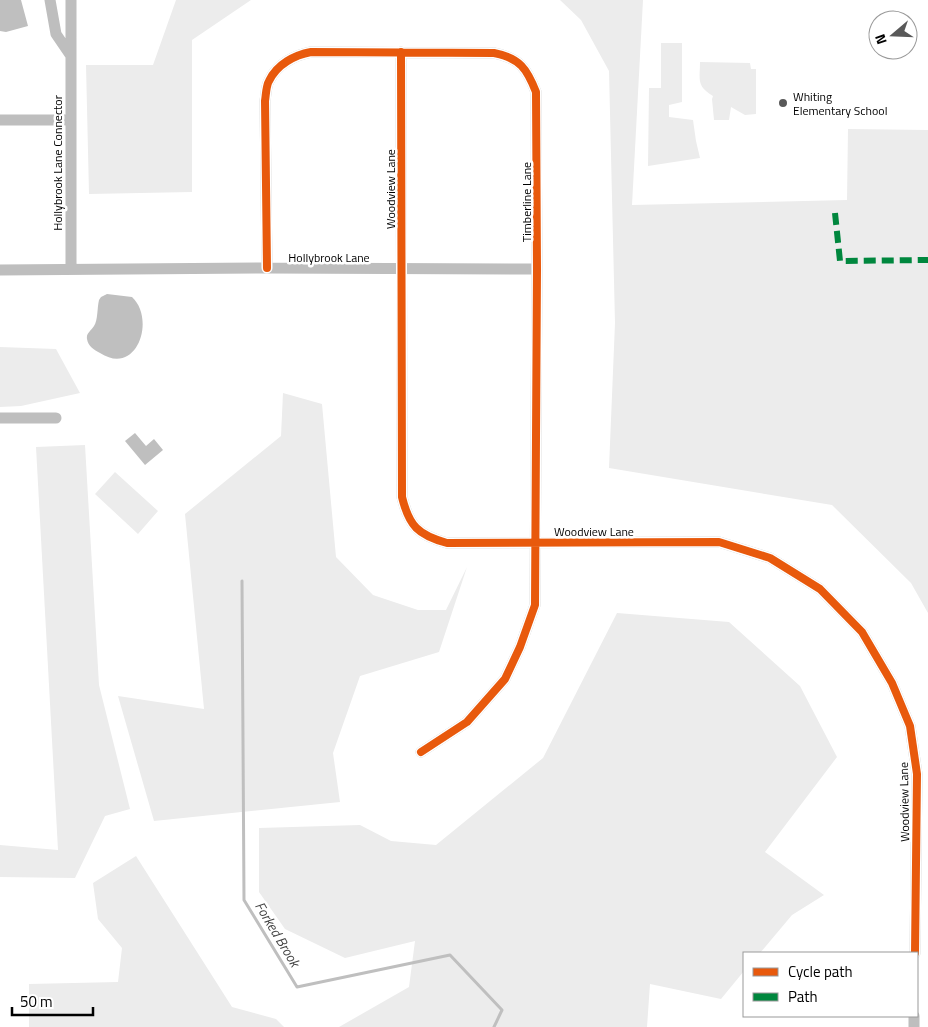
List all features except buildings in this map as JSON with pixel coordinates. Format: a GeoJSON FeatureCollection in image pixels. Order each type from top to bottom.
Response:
{"type":"FeatureCollection","features":[{"type":"Feature","properties":{"kind":"street"},"geometry":{"type":"LineString","coordinates":[[50,0],[56,34],[71,56]]}},
{"type":"Feature","properties":{"kind":"street","name":"Hollybrook Lane Connector"},"geometry":{"type":"LineString","coordinates":[[71,0],[72,270]]}},
{"type":"Feature","properties":{"kind":"street","name":"Timberline Lane"},"geometry":{"type":"LineString","coordinates":[[267,268],[265,101],[269,81],[287,61],[299,55],[312,52],[494,53],[507,55],[519,62],[528,73],[536,92],[535,605],[506,679],[467,722],[421,752]]}},
{"type":"Feature","properties":{"kind":"street","name":"Woodview Lane"},"geometry":{"type":"LineString","coordinates":[[401,52],[402,497],[408,519],[418,531],[447,543],[719,542],[770,558],[820,589],[862,632],[892,683],[910,726],[917,774],[916,952]]}},
{"type":"Feature","properties":{"kind":"street"},"geometry":{"type":"LineString","coordinates":[[0,120],[71,120]]}},
{"type":"Feature","properties":{"kind":"street","name":"Hollybrook Lane"},"geometry":{"type":"LineString","coordinates":[[0,270],[267,268],[537,269]]}},
{"type":"Feature","properties":{"kind":"street"},"geometry":{"type":"LineString","coordinates":[[0,418],[56,418]]}},
{"type":"Feature","properties":{"kind":"shaded area"},"geometry":{"type":"Polygon","coordinates":[[[0,0],[21,0],[28,26],[6,32],[0,31],[0,0]]]}},
{"type":"Feature","properties":{"kind":"shaded area"},"geometry":{"type":"Polygon","coordinates":[[[176,0],[251,0],[192,40],[192,192],[89,194],[86,65],[153,65],[176,0]]]}},
{"type":"Feature","properties":{"kind":"shaded area"},"geometry":{"type":"Polygon","coordinates":[[[560,0],[643,0],[632,205],[847,200],[848,129],[928,130],[928,613],[911,583],[832,505],[609,468],[615,323],[609,71],[581,20],[560,0]]]}},
{"type":"Feature","properties":{"kind":"shaded area"},"geometry":{"type":"Polygon","coordinates":[[[661,43],[682,43],[682,102],[669,105],[669,117],[693,120],[700,158],[648,166],[649,88],[661,88],[661,43]]]}},
{"type":"Feature","properties":{"kind":"shaded area"},"geometry":{"type":"Polygon","coordinates":[[[700,62],[750,63],[751,69],[756,69],[756,114],[745,115],[731,107],[729,120],[714,120],[713,96],[701,86],[700,82],[700,62]]]}},
{"type":"Feature","properties":{"kind":"shaded area"},"geometry":{"type":"Polygon","coordinates":[[[107,294],[132,297],[139,307],[142,318],[142,331],[139,342],[133,352],[124,357],[113,358],[100,353],[92,348],[87,339],[87,335],[96,321],[99,300],[107,294]]]}},
{"type":"Feature","properties":{"kind":"shaded area"},"geometry":{"type":"Polygon","coordinates":[[[0,347],[56,349],[80,393],[21,406],[0,407],[0,347]]]}},
{"type":"Feature","properties":{"kind":"shaded area"},"geometry":{"type":"Polygon","coordinates":[[[283,393],[322,404],[336,557],[373,595],[418,610],[446,610],[467,567],[439,652],[360,676],[333,753],[340,802],[154,821],[118,696],[204,709],[185,514],[281,436],[283,393]]]}},
{"type":"Feature","properties":{"kind":"shaded area"},"geometry":{"type":"Polygon","coordinates":[[[135,433],[146,446],[154,439],[163,450],[145,465],[125,441],[135,433]]]}},
{"type":"Feature","properties":{"kind":"shaded area"},"geometry":{"type":"Polygon","coordinates":[[[85,445],[99,685],[130,809],[105,816],[75,878],[0,877],[0,845],[58,850],[36,447],[85,445]]]}},
{"type":"Feature","properties":{"kind":"shaded area"},"geometry":{"type":"Polygon","coordinates":[[[115,472],[158,511],[138,534],[95,494],[115,472]]]}},
{"type":"Feature","properties":{"kind":"shaded area"},"geometry":{"type":"Polygon","coordinates":[[[617,613],[729,622],[800,686],[837,757],[765,852],[824,895],[792,915],[761,952],[743,952],[743,972],[721,999],[650,984],[647,1027],[339,1027],[409,987],[415,941],[345,958],[285,929],[259,892],[259,828],[360,825],[391,841],[436,845],[543,758],[617,613]]]}},
{"type":"Feature","properties":{"kind":"shaded area"},"geometry":{"type":"Polygon","coordinates":[[[136,856],[232,1007],[276,1019],[284,1027],[29,1027],[29,984],[118,982],[122,948],[98,919],[93,883],[136,856]]]}},
{"type":"Feature","properties":{"kind":"waterway","name":"Forked Brook"},"geometry":{"type":"LineString","coordinates":[[242,581],[244,900],[297,987],[450,955],[502,1010],[494,1027]]}},
{"type":"Feature","properties":{"kind":"marked path"},"geometry":{"type":"LineString","coordinates":[[835,213],[840,261],[928,260]]}},
{"type":"Feature","properties":{"kind":"cycle path"},"geometry":{"type":"LineString","coordinates":[[267,268],[265,101],[268,83],[272,75],[287,61],[311,52],[494,53],[516,61],[526,71],[536,92],[535,605],[520,647],[505,679],[467,722],[421,752]]}},
{"type":"Feature","properties":{"kind":"cycle path"},"geometry":{"type":"LineString","coordinates":[[401,52],[402,497],[408,515],[416,528],[422,533],[447,543],[719,542],[770,558],[820,589],[862,632],[892,683],[910,726],[917,774],[915,952]]}},
{"type":"Feature","properties":{"kind":"place","name":"Whiting Elementary School"},"geometry":{"type":"Point","coordinates":[783,103]}}]}
